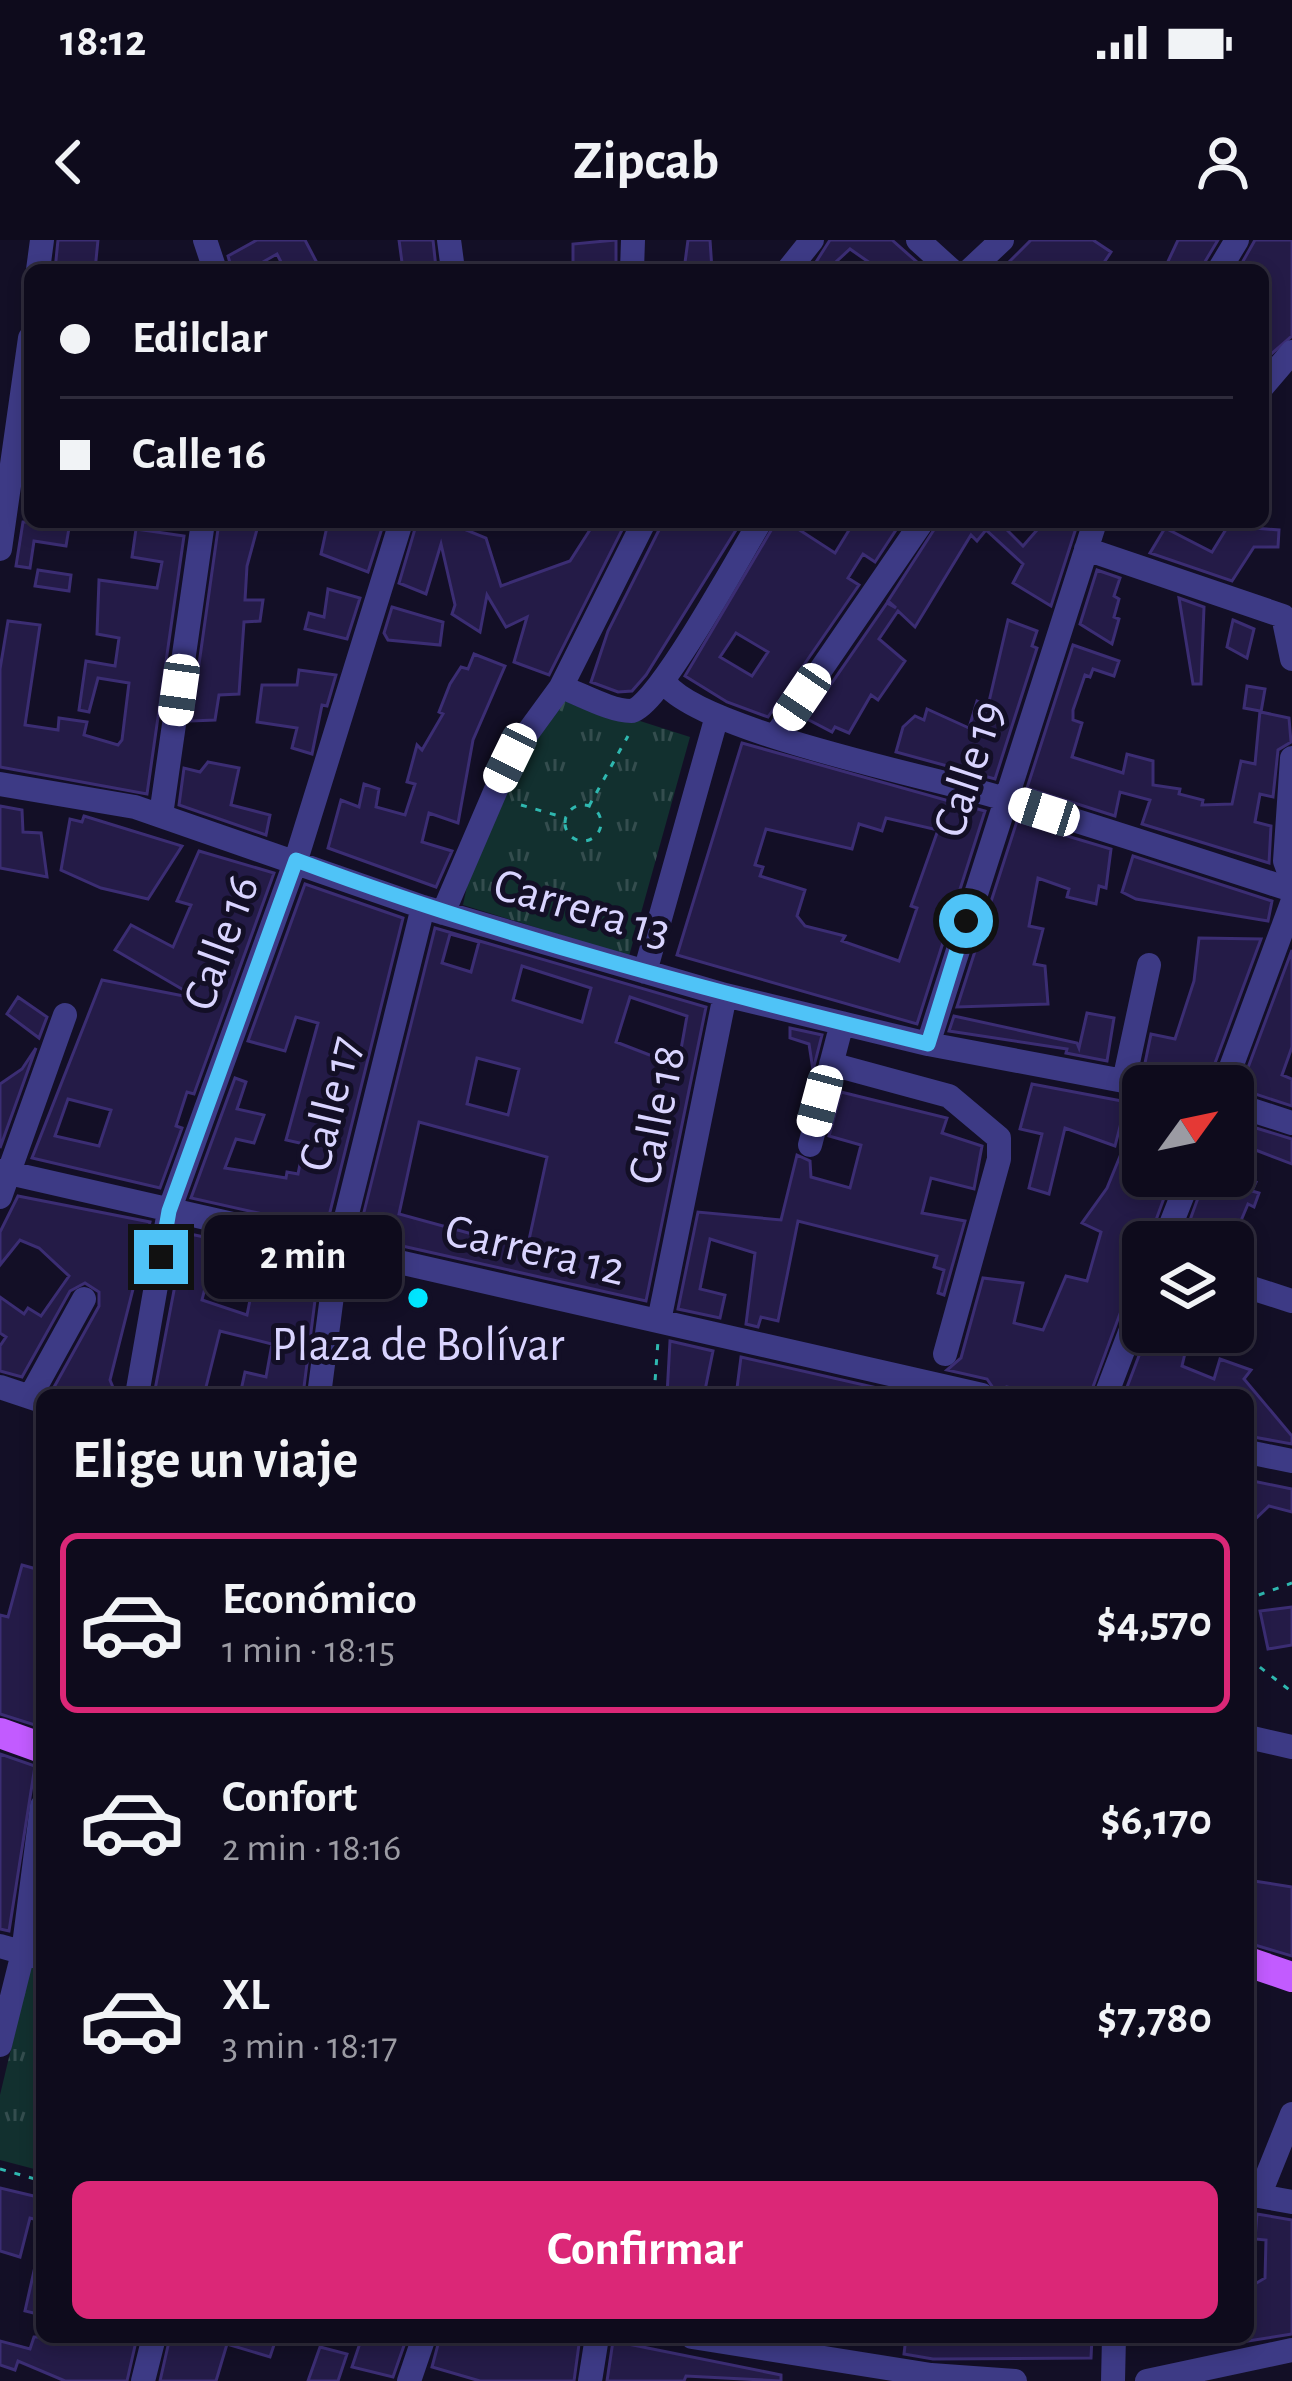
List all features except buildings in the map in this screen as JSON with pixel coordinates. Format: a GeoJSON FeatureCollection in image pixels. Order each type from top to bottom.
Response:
{"type":"FeatureCollection","features":[{"type":"Feature","properties":{"kind":"main road"},"geometry":{"type":"LineString","coordinates":[[0,1733],[36,1746]]}},
{"type":"Feature","properties":{"kind":"main road"},"geometry":{"type":"LineString","coordinates":[[1254,1964],[1292,1977]]}},
{"type":"Feature","properties":{"kind":"street"},"geometry":{"type":"LineString","coordinates":[[793,264],[812,240]]}},
{"type":"Feature","properties":{"kind":"street"},"geometry":{"type":"LineString","coordinates":[[918,240],[944,264]]}},
{"type":"Feature","properties":{"kind":"street"},"geometry":{"type":"LineString","coordinates":[[976,264],[1002,240]]}},
{"type":"Feature","properties":{"kind":"street"},"geometry":{"type":"LineString","coordinates":[[1269,379],[1292,352]]}},
{"type":"Feature","properties":{"kind":"street"},"geometry":{"type":"LineString","coordinates":[[0,549],[22,466],[24,434]]}},
{"type":"Feature","properties":{"kind":"street"},"geometry":{"type":"LineString","coordinates":[[161,815],[202,528]]}},
{"type":"Feature","properties":{"kind":"street","name":"Calle 16"},"geometry":{"type":"LineString","coordinates":[[138,1389],[169,1211],[296,860],[399,528]]}},
{"type":"Feature","properties":{"kind":"street","name":"Calle 17"},"geometry":{"type":"LineString","coordinates":[[320,1389],[338,1250],[433,910],[510,758],[561,686],[641,528]]}},
{"type":"Feature","properties":{"kind":"street"},"geometry":{"type":"LineString","coordinates":[[561,686],[630,711],[643,708],[665,683],[756,528]]}},
{"type":"Feature","properties":{"kind":"street"},"geometry":{"type":"LineString","coordinates":[[776,735],[918,528]]}},
{"type":"Feature","properties":{"kind":"street","name":"Calle 19"},"geometry":{"type":"LineString","coordinates":[[928,1044],[1093,528]]}},
{"type":"Feature","properties":{"kind":"street"},"geometry":{"type":"LineString","coordinates":[[1087,549],[1282,616],[1292,659]]}},
{"type":"Feature","properties":{"kind":"street"},"geometry":{"type":"LineString","coordinates":[[665,683],[717,716],[1003,798],[1292,890]]}},
{"type":"Feature","properties":{"kind":"street"},"geometry":{"type":"LineString","coordinates":[[645,972],[717,716]]}},
{"type":"Feature","properties":{"kind":"street"},"geometry":{"type":"LineString","coordinates":[[1292,758],[1285,861],[1292,880]]}},
{"type":"Feature","properties":{"kind":"street","name":"Carrera 13"},"geometry":{"type":"LineString","coordinates":[[0,784],[161,815],[433,910],[724,994],[928,1044],[1122,1080]]}},
{"type":"Feature","properties":{"kind":"street"},"geometry":{"type":"LineString","coordinates":[[1232,1065],[1292,903]]}},
{"type":"Feature","properties":{"kind":"street"},"geometry":{"type":"LineString","coordinates":[[1139,1065],[1149,964]]}},
{"type":"Feature","properties":{"kind":"street","name":"Calle 18"},"geometry":{"type":"LineString","coordinates":[[659,1321],[724,994]]}},
{"type":"Feature","properties":{"kind":"street"},"geometry":{"type":"LineString","coordinates":[[2,1180],[65,1015]]}},
{"type":"Feature","properties":{"kind":"street"},"geometry":{"type":"LineString","coordinates":[[810,1145],[842,1023]]}},
{"type":"Feature","properties":{"kind":"street"},"geometry":{"type":"LineString","coordinates":[[831,1064],[949,1096],[999,1138],[999,1159],[944,1354]]}},
{"type":"Feature","properties":{"kind":"street"},"geometry":{"type":"LineString","coordinates":[[1254,1111],[1292,1123]]}},
{"type":"Feature","properties":{"kind":"street","name":"Carrera 12"},"geometry":{"type":"LineString","coordinates":[[2,1180],[169,1211],[956,1389]]}},
{"type":"Feature","properties":{"kind":"street"},"geometry":{"type":"LineString","coordinates":[[1254,1289],[1292,1301]]}},
{"type":"Feature","properties":{"kind":"street"},"geometry":{"type":"LineString","coordinates":[[41,1389],[84,1299]]}},
{"type":"Feature","properties":{"kind":"street"},"geometry":{"type":"LineString","coordinates":[[1108,1389],[1122,1353]]}},
{"type":"Feature","properties":{"kind":"street"},"geometry":{"type":"LineString","coordinates":[[0,1387],[36,1399]]}},
{"type":"Feature","properties":{"kind":"street"},"geometry":{"type":"LineString","coordinates":[[1254,1453],[1292,1461]]}},
{"type":"Feature","properties":{"kind":"street"},"geometry":{"type":"LineString","coordinates":[[1254,1738],[1292,1747]]}},
{"type":"Feature","properties":{"kind":"street"},"geometry":{"type":"LineString","coordinates":[[0,2045],[22,1952],[36,1850]]}},
{"type":"Feature","properties":{"kind":"street"},"geometry":{"type":"LineString","coordinates":[[1292,2114],[1254,2195],[1292,2202]]}},
{"type":"Feature","properties":{"kind":"street"},"geometry":{"type":"LineString","coordinates":[[143,2381],[152,2343]]}},
{"type":"Feature","properties":{"kind":"street"},"geometry":{"type":"LineString","coordinates":[[410,2381],[422,2343]]}},
{"type":"Feature","properties":{"kind":"street"},"geometry":{"type":"LineString","coordinates":[[590,2381],[595,2343]]}},
{"type":"Feature","properties":{"kind":"street"},"geometry":{"type":"LineString","coordinates":[[731,2343],[931,2374],[1015,2381]]}},
{"type":"Feature","properties":{"kind":"street"},"geometry":{"type":"LineString","coordinates":[[1112,2381],[1114,2343]]}},
{"type":"Feature","properties":{"kind":"street"},"geometry":{"type":"LineString","coordinates":[[1147,2381],[1292,2350]]}},
{"type":"Feature","properties":{"kind":"path"},"geometry":{"type":"LineString","coordinates":[[589,806],[643,708]]}},
{"type":"Feature","properties":{"kind":"path"},"geometry":{"type":"LineString","coordinates":[[521,806],[566,818]]}},
{"type":"Feature","properties":{"kind":"path"},"geometry":{"type":"LineString","coordinates":[[566,818],[575,838],[592,838],[600,818],[589,806]]}},
{"type":"Feature","properties":{"kind":"path"},"geometry":{"type":"LineString","coordinates":[[566,818],[572,809],[589,806]]}},
{"type":"Feature","properties":{"kind":"path"},"geometry":{"type":"LineString","coordinates":[[654,1389],[659,1321]]}},
{"type":"Feature","properties":{"kind":"path"},"geometry":{"type":"LineString","coordinates":[[1254,1598],[1292,1583]]}},
{"type":"Feature","properties":{"kind":"path"},"geometry":{"type":"LineString","coordinates":[[1254,1663],[1292,1692]]}},
{"type":"Feature","properties":{"kind":"path"},"geometry":{"type":"LineString","coordinates":[[0,2169],[36,2179]]}},
{"type":"Feature","properties":{"kind":"green space"},"geometry":{"type":"Polygon","coordinates":[[[565,697],[690,737],[629,956],[463,905],[480,824],[498,782],[565,697]]]}},
{"type":"Feature","properties":{"kind":"green space"},"geometry":{"type":"Polygon","coordinates":[[[32,1961],[36,1962],[36,2169],[0,2160],[0,2095],[32,1961]]]}},
{"type":"Feature","properties":{"kind":"place","name":"Plaza de Bolívar"},"geometry":{"type":"Point","coordinates":[418,1298]}},
{"type":"Feature","properties":{"kind":"route"},"geometry":{"type":"LineString","coordinates":[[161,1257],[169,1211],[296,860],[443,913],[724,994],[928,1044],[966,921]]}}]}
